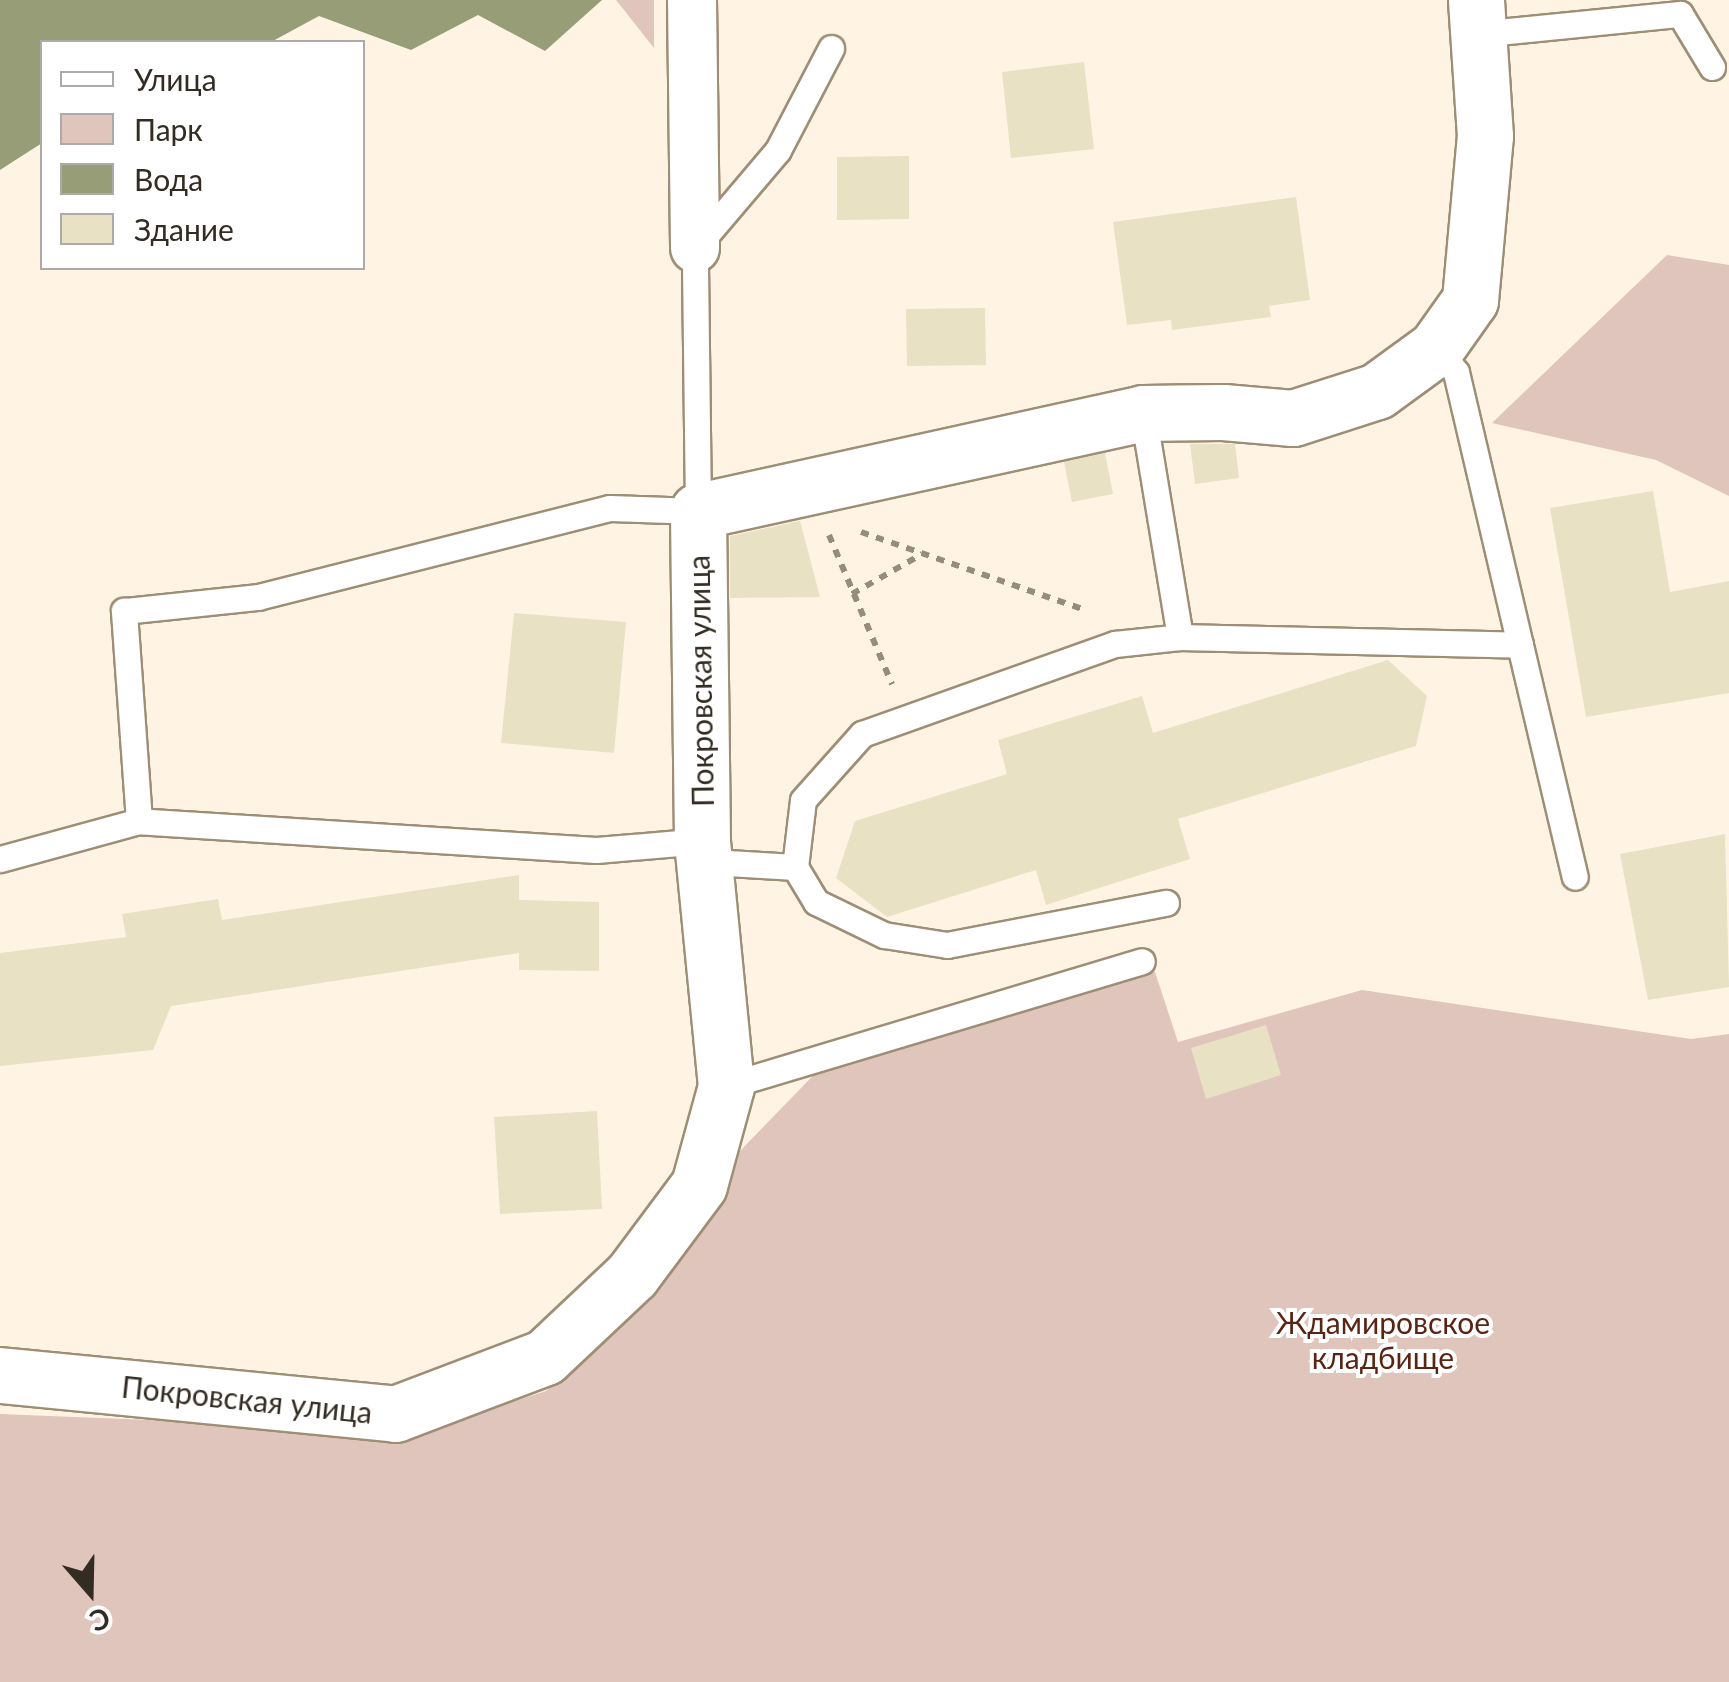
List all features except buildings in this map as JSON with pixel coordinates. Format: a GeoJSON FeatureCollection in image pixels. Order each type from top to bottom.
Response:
{"type":"FeatureCollection","features":[{"type":"Feature","properties":{"kind":"street"},"geometry":{"type":"LineString","coordinates":[[692,0],[695,248]]}},
{"type":"Feature","properties":{"kind":"street","name":"Покровская улица"},"geometry":{"type":"LineString","coordinates":[[0,1375],[395,1414],[545,1357],[632,1275],[699,1185],[726,1086],[704,856],[698,511],[1143,413],[1224,412],[1293,418],[1378,392],[1436,348],[1470,300],[1485,136],[1477,17]]}},
{"type":"Feature","properties":{"kind":"lane"},"geometry":{"type":"LineString","coordinates":[[1477,17],[1680,14],[1712,67]]}},
{"type":"Feature","properties":{"kind":"lane"},"geometry":{"type":"LineString","coordinates":[[139,821],[124,611],[258,597],[610,508],[698,511],[695,248],[778,150],[832,48]]}},
{"type":"Feature","properties":{"kind":"lane"},"geometry":{"type":"LineString","coordinates":[[1436,348],[1456,372],[1575,877]]}},
{"type":"Feature","properties":{"kind":"lane"},"geometry":{"type":"LineString","coordinates":[[1143,413],[1180,637]]}},
{"type":"Feature","properties":{"kind":"lane"},"geometry":{"type":"LineString","coordinates":[[1166,903],[947,945],[884,935],[816,902],[795,867],[803,800],[862,734],[1115,644],[1180,637],[1520,646]]}},
{"type":"Feature","properties":{"kind":"lane"},"geometry":{"type":"LineString","coordinates":[[0,859],[139,821],[704,856],[728,863],[795,867]]}},
{"type":"Feature","properties":{"kind":"lane"},"geometry":{"type":"LineString","coordinates":[[726,1086],[1142,961]]}},
{"type":"Feature","properties":{"kind":"path"},"geometry":{"type":"LineString","coordinates":[[908,719],[831,547],[828,528],[844,526],[1109,619],[1115,644]]}},
{"type":"Feature","properties":{"kind":"path"},"geometry":{"type":"LineString","coordinates":[[852,594],[923,553]]}},
{"type":"Feature","properties":{"kind":"green space"},"geometry":{"type":"Polygon","coordinates":[[[616,0],[654,0],[654,48],[616,0]]]}},
{"type":"Feature","properties":{"kind":"green space"},"geometry":{"type":"Polygon","coordinates":[[[1667,255],[1729,265],[1729,496],[1656,460],[1492,423],[1667,255]]]}},
{"type":"Feature","properties":{"kind":"green space","name":"Ждамировское кладбище"},"geometry":{"type":"Polygon","coordinates":[[[1155,972],[1178,1042],[1362,990],[1691,1039],[1729,1034],[1729,1682],[0,1682],[0,1414],[423,1431],[546,1391],[671,1273],[739,1152],[835,1053],[1155,972]]]}},
{"type":"Feature","properties":{"kind":"water"},"geometry":{"type":"Polygon","coordinates":[[[0,0],[602,0],[545,51],[478,15],[411,50],[319,16],[275,40],[40,40],[40,144],[0,170],[0,0]]]}}]}
